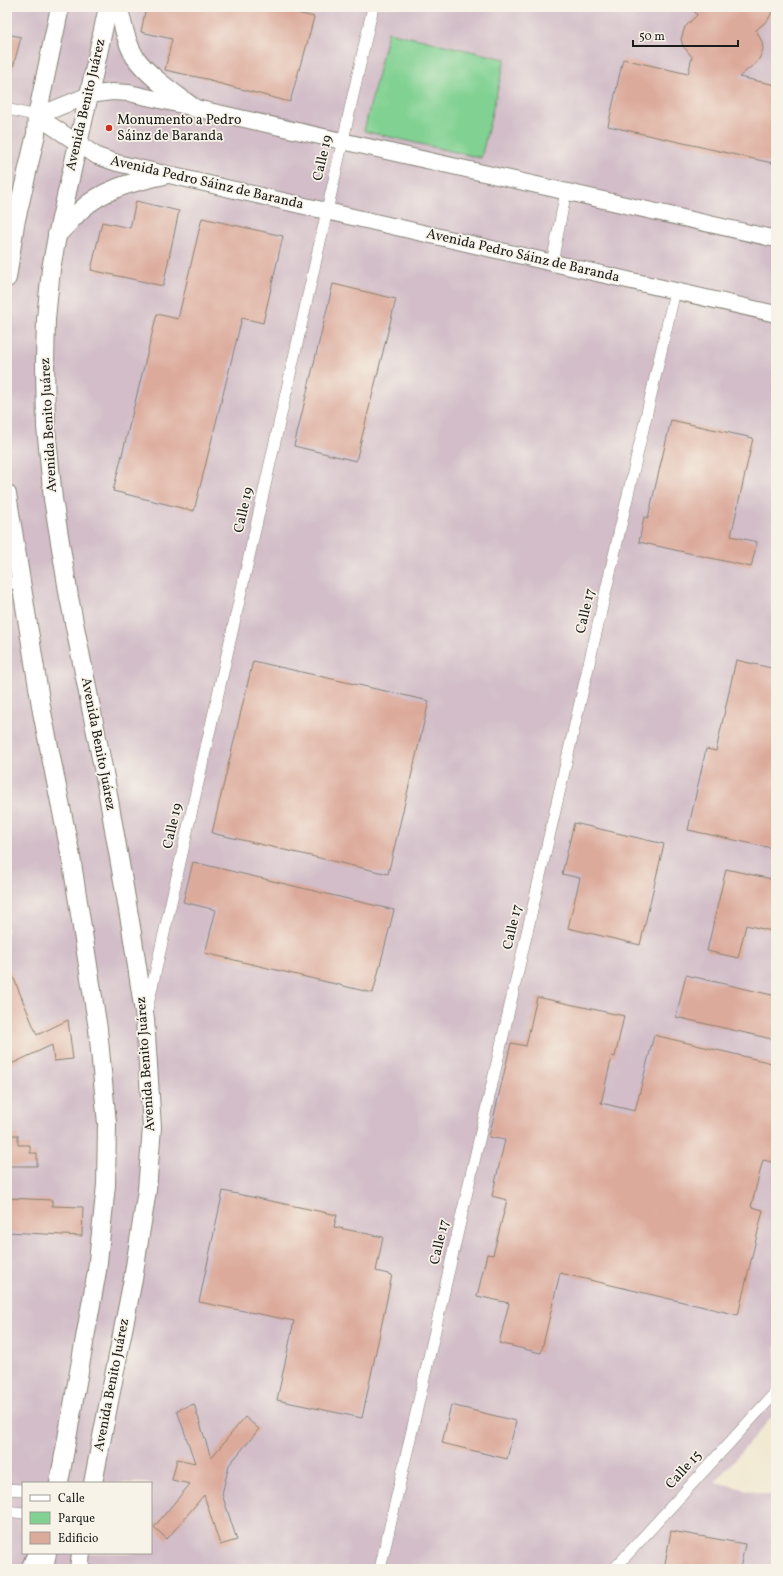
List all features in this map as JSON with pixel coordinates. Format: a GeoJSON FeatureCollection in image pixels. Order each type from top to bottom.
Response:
{"type":"FeatureCollection","features":[{"type":"Feature","properties":{"kind":"main road"},"geometry":{"type":"LineString","coordinates":[[7,278],[15,224],[36,134],[38,116],[60,7]]}},
{"type":"Feature","properties":{"kind":"main road","name":"Avenida Benito Juárez"},"geometry":{"type":"LineString","coordinates":[[93,1482],[133,1279],[147,1190],[152,1127],[145,1019],[131,927],[106,784],[69,597],[52,499],[46,427],[45,363],[46,320],[50,276],[57,236],[108,7]]}},
{"type":"Feature","properties":{"kind":"main road"},"geometry":{"type":"LineString","coordinates":[[119,7],[123,30],[136,57],[155,78],[194,108]]}},
{"type":"Feature","properties":{"kind":"main road"},"geometry":{"type":"LineString","coordinates":[[57,236],[82,209],[102,194],[129,183],[164,175]]}},
{"type":"Feature","properties":{"kind":"main road"},"geometry":{"type":"LineString","coordinates":[[7,494],[14,582],[71,857],[98,1029],[107,1124],[106,1185],[97,1271],[59,1482]]}},
{"type":"Feature","properties":{"kind":"main road"},"geometry":{"type":"LineString","coordinates":[[30,1569],[37,1554]]}},
{"type":"Feature","properties":{"kind":"main road"},"geometry":{"type":"LineString","coordinates":[[44,1569],[47,1554]]}},
{"type":"Feature","properties":{"kind":"main road"},"geometry":{"type":"LineString","coordinates":[[79,1569],[81,1554]]}},
{"type":"Feature","properties":{"kind":"street","name":"Calle 19"},"geometry":{"type":"LineString","coordinates":[[145,1019],[373,7]]}},
{"type":"Feature","properties":{"kind":"street"},"geometry":{"type":"LineString","coordinates":[[7,108],[38,116],[89,96],[112,92],[129,93],[776,239]]}},
{"type":"Feature","properties":{"kind":"street","name":"Avenida Pedro Sáinz de Baranda"},"geometry":{"type":"LineString","coordinates":[[38,116],[97,156],[117,163],[776,314]]}},
{"type":"Feature","properties":{"kind":"street"},"geometry":{"type":"LineString","coordinates":[[552,263],[566,192]]}},
{"type":"Feature","properties":{"kind":"street","name":"Calle 17"},"geometry":{"type":"LineString","coordinates":[[380,1569],[675,291]]}},
{"type":"Feature","properties":{"kind":"street","name":"Calle 15"},"geometry":{"type":"LineString","coordinates":[[614,1569],[776,1392]]}},
{"type":"Feature","properties":{"kind":"street"},"geometry":{"type":"LineString","coordinates":[[7,1488],[22,1490]]}},
{"type":"Feature","properties":{"kind":"street"},"geometry":{"type":"LineString","coordinates":[[7,1511],[22,1513]]}},
{"type":"Feature","properties":{"kind":"shaded area"},"geometry":{"type":"Polygon","coordinates":[[[7,7],[776,7],[776,1412],[715,1482],[776,1497],[776,1569],[7,1569],[7,7]]]}},
{"type":"Feature","properties":{"kind":"green space"},"geometry":{"type":"Polygon","coordinates":[[[388,32],[505,59],[481,158],[364,131],[388,32]]]}},
{"type":"Feature","properties":{"kind":"building"},"geometry":{"type":"Polygon","coordinates":[[[146,7],[271,7],[314,17],[290,102],[210,81],[211,80],[165,70],[172,39],[141,32],[146,7]]]}},
{"type":"Feature","properties":{"kind":"building"},"geometry":{"type":"Polygon","coordinates":[[[692,7],[773,7],[768,20],[756,30],[762,42],[763,49],[761,55],[758,61],[739,77],[776,85],[776,144],[772,163],[608,126],[623,59],[688,74],[692,57],[683,46],[681,39],[685,27],[697,15],[692,7]]]}},
{"type":"Feature","properties":{"kind":"building"},"geometry":{"type":"Polygon","coordinates":[[[7,34],[21,37],[11,75],[7,74],[7,34]]]}},
{"type":"Feature","properties":{"kind":"building"},"geometry":{"type":"Polygon","coordinates":[[[136,201],[179,211],[163,286],[91,270],[102,222],[130,228],[136,201]]]}},
{"type":"Feature","properties":{"kind":"building"},"geometry":{"type":"Polygon","coordinates":[[[202,218],[283,236],[263,323],[242,318],[194,511],[113,491],[157,314],[178,319],[202,218]]]}},
{"type":"Feature","properties":{"kind":"building"},"geometry":{"type":"Polygon","coordinates":[[[333,284],[396,299],[356,461],[294,446],[333,284]]]}},
{"type":"Feature","properties":{"kind":"building"},"geometry":{"type":"Polygon","coordinates":[[[671,420],[753,438],[731,536],[757,542],[751,567],[639,542],[644,517],[648,518],[671,420]]]}},
{"type":"Feature","properties":{"kind":"building"},"geometry":{"type":"Polygon","coordinates":[[[736,660],[776,669],[776,849],[688,830],[706,749],[716,751],[736,660]]]}},
{"type":"Feature","properties":{"kind":"building"},"geometry":{"type":"Polygon","coordinates":[[[253,661],[429,701],[388,874],[212,833],[253,661]]]}},
{"type":"Feature","properties":{"kind":"building"},"geometry":{"type":"Polygon","coordinates":[[[574,823],[664,844],[640,945],[568,928],[580,878],[562,874],[574,823]]]}},
{"type":"Feature","properties":{"kind":"building"},"geometry":{"type":"Polygon","coordinates":[[[193,862],[394,910],[373,993],[205,953],[216,910],[183,902],[193,862]]]}},
{"type":"Feature","properties":{"kind":"building"},"geometry":{"type":"Polygon","coordinates":[[[726,869],[776,880],[776,932],[746,925],[738,958],[707,951],[726,869]]]}},
{"type":"Feature","properties":{"kind":"building"},"geometry":{"type":"Polygon","coordinates":[[[7,962],[37,1035],[68,1020],[73,1059],[54,1061],[52,1045],[7,1066],[7,962]]]}},
{"type":"Feature","properties":{"kind":"building"},"geometry":{"type":"Polygon","coordinates":[[[686,975],[776,996],[776,1040],[676,1017],[686,975]]]}},
{"type":"Feature","properties":{"kind":"building"},"geometry":{"type":"Polygon","coordinates":[[[537,997],[624,1016],[615,1057],[612,1056],[601,1103],[635,1111],[654,1035],[776,1064],[776,1163],[763,1160],[751,1207],[763,1210],[738,1315],[560,1273],[541,1353],[499,1343],[509,1303],[477,1296],[487,1254],[493,1255],[507,1200],[492,1196],[505,1140],[489,1137],[511,1043],[526,1046],[537,997]]]}},
{"type":"Feature","properties":{"kind":"building"},"geometry":{"type":"Polygon","coordinates":[[[7,1135],[18,1135],[18,1145],[30,1145],[30,1153],[37,1153],[37,1166],[7,1166],[7,1135]]]}},
{"type":"Feature","properties":{"kind":"building"},"geometry":{"type":"Polygon","coordinates":[[[223,1191],[337,1215],[334,1227],[383,1237],[376,1271],[392,1275],[362,1418],[277,1400],[294,1321],[199,1302],[223,1191]]]}},
{"type":"Feature","properties":{"kind":"building"},"geometry":{"type":"Polygon","coordinates":[[[7,1198],[52,1200],[52,1206],[83,1207],[82,1236],[7,1232],[7,1198]]]}},
{"type":"Feature","properties":{"kind":"building"},"geometry":{"type":"Polygon","coordinates":[[[194,1404],[211,1458],[245,1417],[259,1429],[229,1465],[222,1494],[237,1540],[220,1545],[204,1495],[167,1539],[154,1527],[190,1484],[172,1480],[177,1459],[195,1463],[177,1410],[194,1404]]]}},
{"type":"Feature","properties":{"kind":"building"},"geometry":{"type":"Polygon","coordinates":[[[451,1405],[516,1421],[507,1459],[442,1443],[451,1405]]]}},
{"type":"Feature","properties":{"kind":"building"},"geometry":{"type":"Polygon","coordinates":[[[671,1531],[745,1544],[740,1569],[664,1569],[671,1531]]]}},
{"type":"Feature","properties":{"kind":"place","name":"Monumento a Pedro Sáinz de Baranda"},"geometry":{"type":"Point","coordinates":[109,128]}}]}
